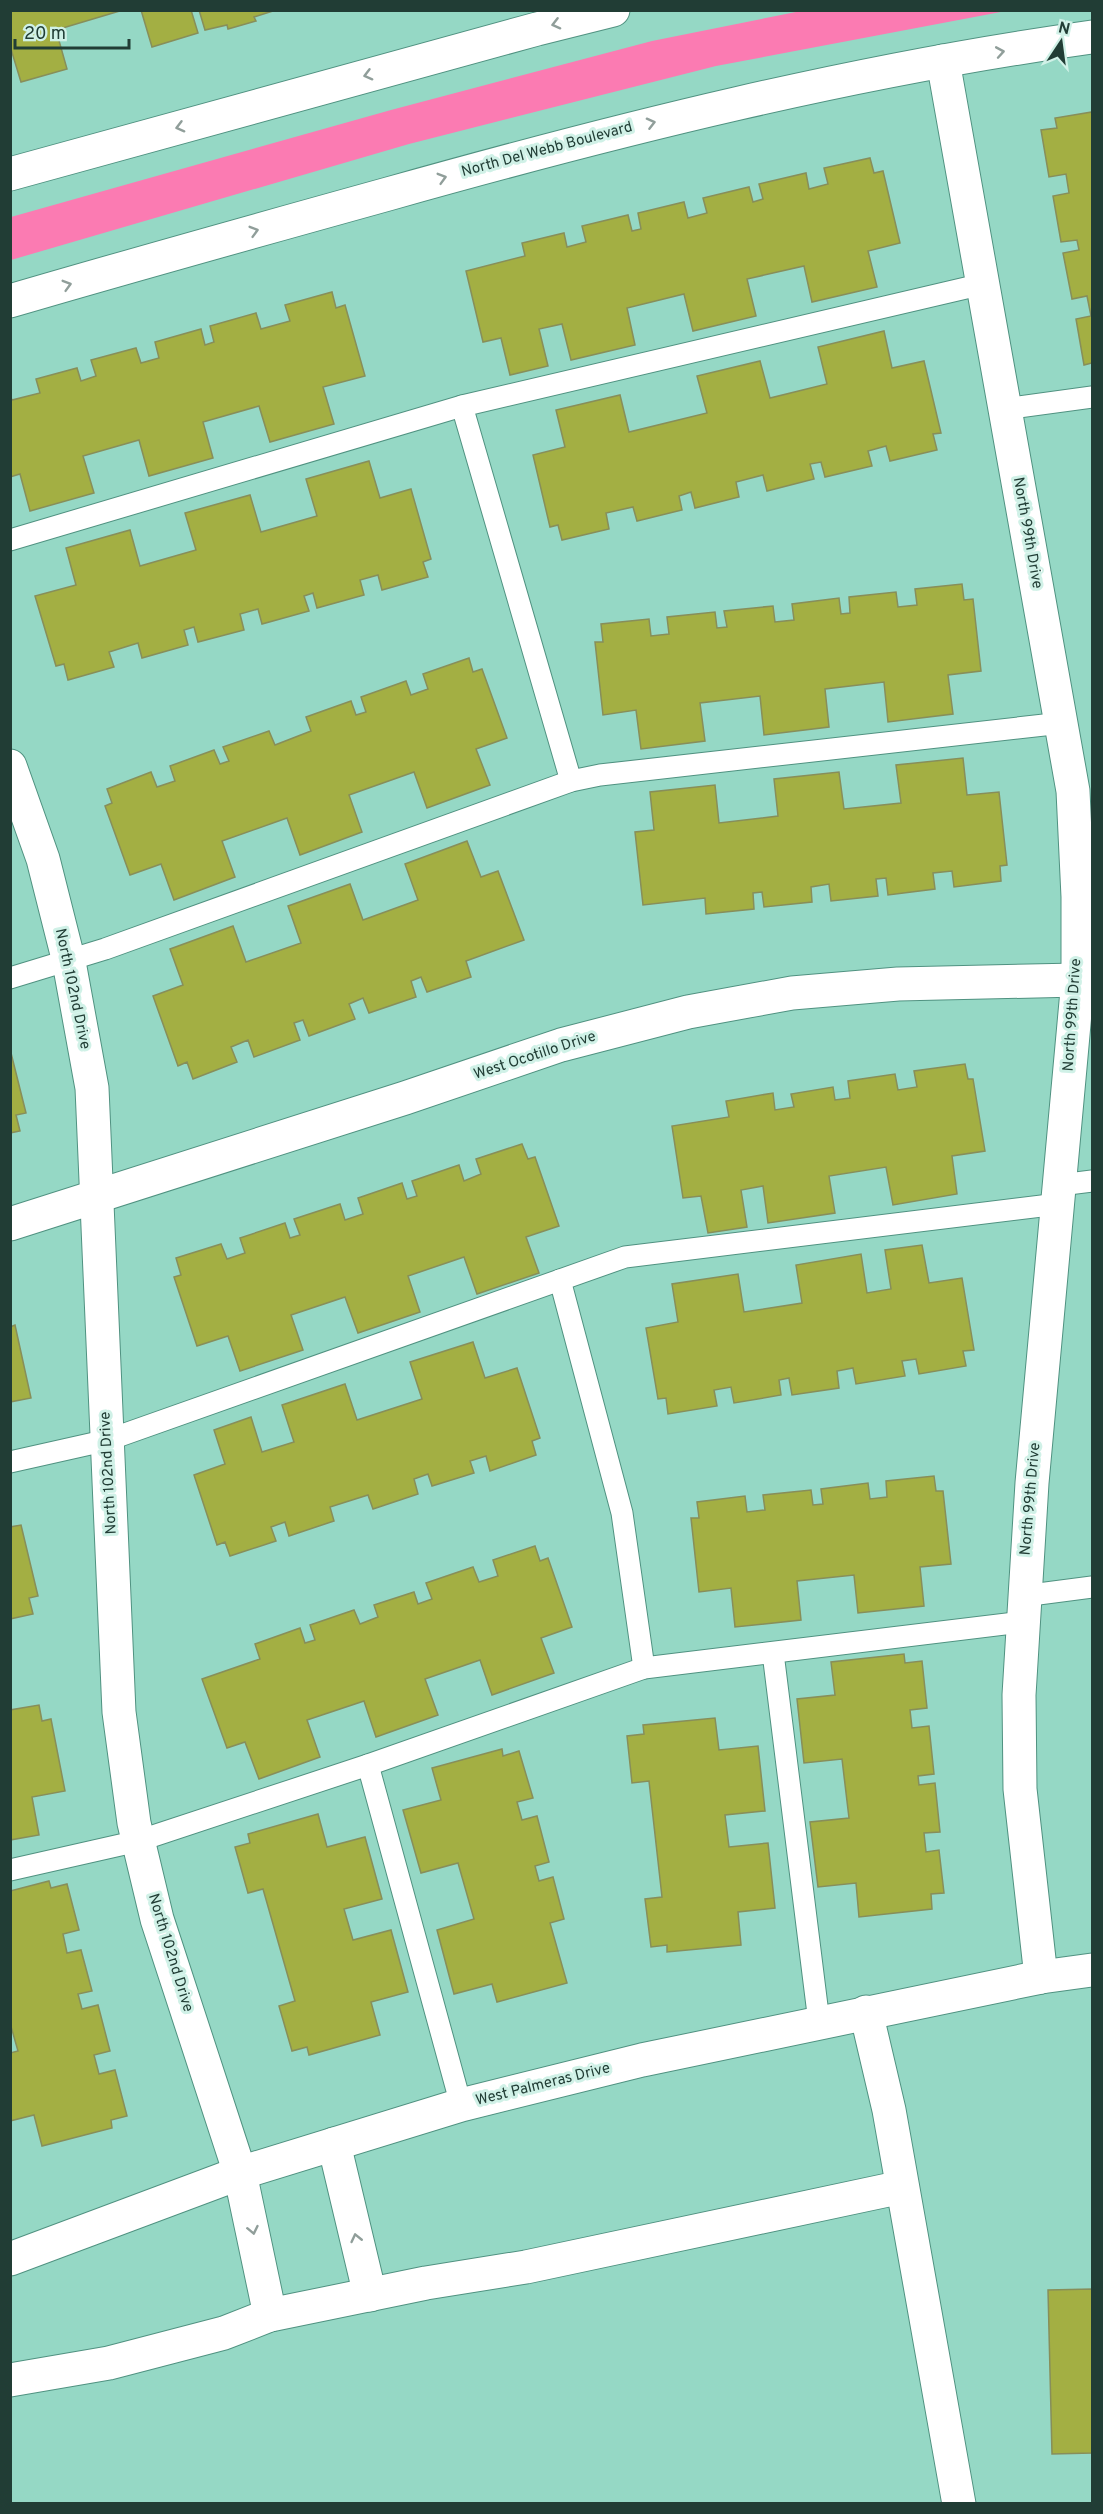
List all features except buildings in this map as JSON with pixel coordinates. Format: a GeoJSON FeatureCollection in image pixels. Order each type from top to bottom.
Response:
{"type":"FeatureCollection","features":[{"type":"Feature","properties":{"kind":"street"},"geometry":{"type":"LineString","coordinates":[[10,174],[613,10]]}},
{"type":"Feature","properties":{"kind":"street","name":"North Del Webb Boulevard"},"geometry":{"type":"LineString","coordinates":[[10,301],[263,228],[605,135],[717,108],[943,61],[1092,37]]}},
{"type":"Feature","properties":{"kind":"street","name":"North 99th Drive"},"geometry":{"type":"LineString","coordinates":[[943,61],[1062,723],[1083,791],[1078,897],[1078,980],[1023,1609],[1019,1695],[1020,1790],[1041,1977]]}},
{"type":"Feature","properties":{"kind":"street","name":"North 102nd Drive"},"geometry":{"type":"LineString","coordinates":[[10,766],[43,859],[69,962],[92,1088],[119,1712],[134,1823],[157,1919],[240,2173],[270,2315]]}},
{"type":"Feature","properties":{"kind":"street","name":"West Ocotillo Drive"},"geometry":{"type":"LineString","coordinates":[[10,1224],[405,1098],[561,1045],[688,1012],[792,993],[874,986],[1078,980]]}},
{"type":"Feature","properties":{"kind":"street","name":"West Palmeras Drive"},"geometry":{"type":"LineString","coordinates":[[10,2259],[240,2173],[461,2105],[642,2060],[819,2022],[1041,1977],[1092,1970]]}},
{"type":"Feature","properties":{"kind":"street"},"geometry":{"type":"LineString","coordinates":[[866,2012],[889,2110],[959,2504]]}},
{"type":"Feature","properties":{"kind":"street"},"geometry":{"type":"LineString","coordinates":[[334,2144],[370,2295]]}},
{"type":"Feature","properties":{"kind":"street"},"geometry":{"type":"LineString","coordinates":[[10,2380],[109,2363],[224,2333],[270,2315],[526,2267],[902,2187]]}},
{"type":"Feature","properties":{"kind":"lane"},"geometry":{"type":"LineString","coordinates":[[10,540],[462,406],[983,284]]}},
{"type":"Feature","properties":{"kind":"lane"},"geometry":{"type":"LineString","coordinates":[[1004,409],[1092,397]]}},
{"type":"Feature","properties":{"kind":"lane"},"geometry":{"type":"LineString","coordinates":[[462,406],[571,782]]}},
{"type":"Feature","properties":{"kind":"lane"},"geometry":{"type":"LineString","coordinates":[[10,978],[69,962],[571,782],[600,775],[1062,723]]}},
{"type":"Feature","properties":{"kind":"lane"},"geometry":{"type":"LineString","coordinates":[[10,1462],[108,1440],[625,1257],[1059,1194],[1092,1181]]}},
{"type":"Feature","properties":{"kind":"lane"},"geometry":{"type":"LineString","coordinates":[[560,1280],[622,1513],[644,1668]]}},
{"type":"Feature","properties":{"kind":"lane"},"geometry":{"type":"LineString","coordinates":[[10,1870],[138,1841],[368,1765],[644,1668],[773,1653],[1023,1609],[1092,1587]]}},
{"type":"Feature","properties":{"kind":"lane"},"geometry":{"type":"LineString","coordinates":[[773,1653],[819,2022]]}},
{"type":"Feature","properties":{"kind":"lane"},"geometry":{"type":"LineString","coordinates":[[368,1765],[461,2105]]}},
{"type":"Feature","properties":{"kind":"shaded area"},"geometry":{"type":"Polygon","coordinates":[[[801,11],[1006,11],[716,66],[409,144],[11,260],[11,217],[391,110],[652,41],[801,11]]]}}]}
